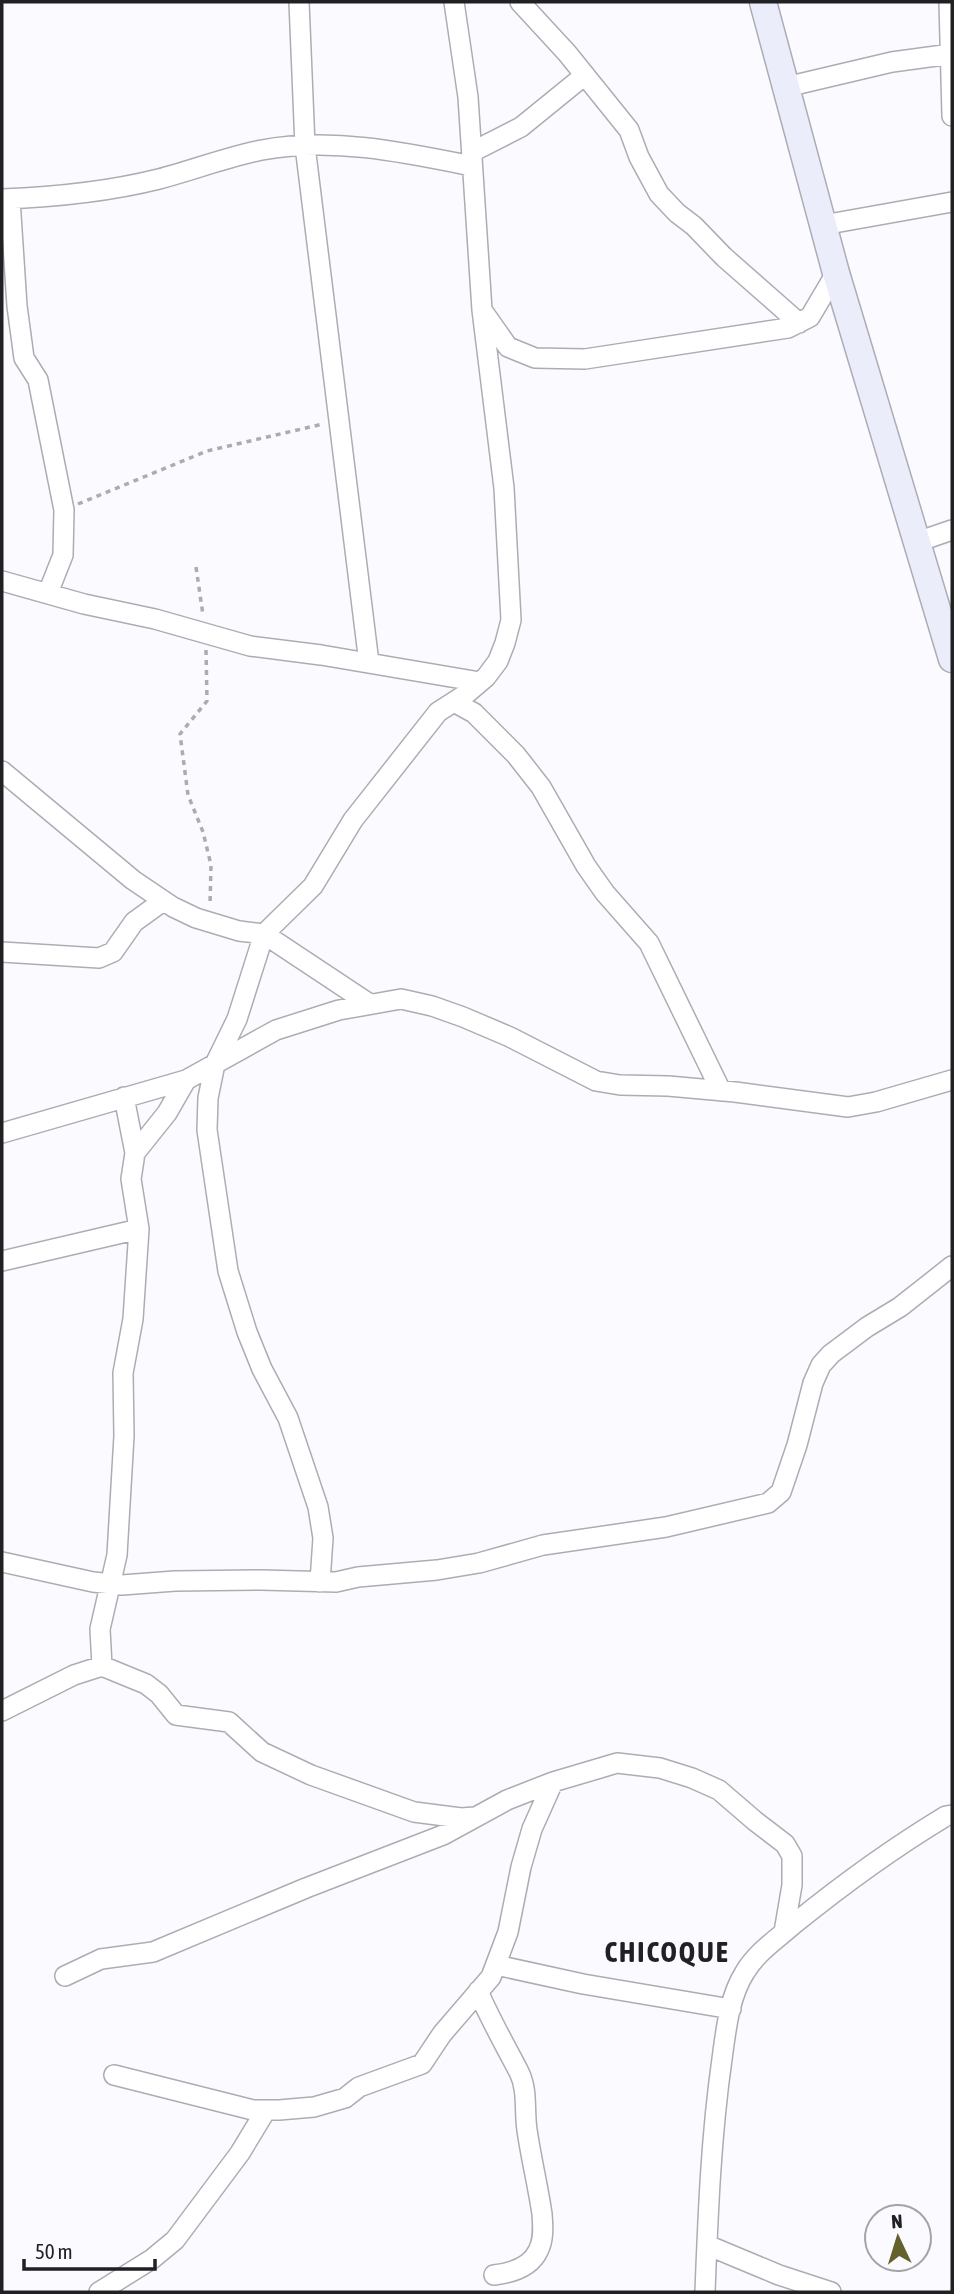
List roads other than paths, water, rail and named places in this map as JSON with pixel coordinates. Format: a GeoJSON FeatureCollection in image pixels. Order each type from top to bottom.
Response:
{"type":"FeatureCollection","features":[{"type":"Feature","properties":{"kind":"street"},"geometry":{"type":"LineString","coordinates":[[299,2],[304,64],[305,146],[369,663]]}},
{"type":"Feature","properties":{"kind":"street"},"geometry":{"type":"LineString","coordinates":[[320,1582],[323,1538],[318,1507],[288,1418],[247,1332],[229,1272],[207,1130],[208,1098],[215,1064],[237,1019],[264,934],[313,886],[353,820],[438,712],[480,682],[498,660],[511,620],[504,488],[482,310],[468,97],[454,2]]}},
{"type":"Feature","properties":{"kind":"street"},"geometry":{"type":"LineString","coordinates":[[520,2],[585,75],[629,130],[639,157],[659,194],[677,214],[694,226],[724,257],[799,323]]}},
{"type":"Feature","properties":{"kind":"street"},"geometry":{"type":"LineString","coordinates":[[763,2],[836,273],[952,659]]}},
{"type":"Feature","properties":{"kind":"street"},"geometry":{"type":"LineString","coordinates":[[949,2],[952,116]]}},
{"type":"Feature","properties":{"kind":"street"},"geometry":{"type":"LineString","coordinates":[[786,88],[892,62],[951,54]]}},
{"type":"Feature","properties":{"kind":"street"},"geometry":{"type":"LineString","coordinates":[[48,593],[63,555],[64,510],[38,380],[24,358],[6,199],[97,193],[159,179],[261,150],[305,146],[368,147],[472,159],[554,103],[585,75]]}},
{"type":"Feature","properties":{"kind":"street"},"geometry":{"type":"LineString","coordinates":[[823,225],[952,202]]}},
{"type":"Feature","properties":{"kind":"street"},"geometry":{"type":"LineString","coordinates":[[482,310],[508,347],[535,358],[585,359],[788,328],[810,317],[836,273]]}},
{"type":"Feature","properties":{"kind":"street"},"geometry":{"type":"LineString","coordinates":[[917,542],[952,530]]}},
{"type":"Feature","properties":{"kind":"street"},"geometry":{"type":"LineString","coordinates":[[2,581],[250,646],[480,682]]}},
{"type":"Feature","properties":{"kind":"street"},"geometry":{"type":"LineString","coordinates":[[454,702],[474,713],[516,755],[541,787],[592,875],[649,943],[721,1091]]}},
{"type":"Feature","properties":{"kind":"street"},"geometry":{"type":"LineString","coordinates":[[2,771],[132,880],[163,901],[196,918],[239,931],[264,934],[368,1003]]}},
{"type":"Feature","properties":{"kind":"street"},"geometry":{"type":"LineString","coordinates":[[2,952],[99,958],[113,952],[134,922],[163,901]]}},
{"type":"Feature","properties":{"kind":"street"},"geometry":{"type":"LineString","coordinates":[[2,1133],[186,1080],[276,1030],[339,1010],[401,999],[432,1006],[510,1037],[596,1081],[620,1085],[721,1091],[848,1107],[952,1080]]}},
{"type":"Feature","properties":{"kind":"street"},"geometry":{"type":"LineString","coordinates":[[135,1153],[167,1113],[186,1080]]}},
{"type":"Feature","properties":{"kind":"street"},"geometry":{"type":"LineString","coordinates":[[102,1666],[100,1629],[117,1555],[124,1436],[123,1373],[133,1319],[139,1229],[131,1179],[135,1153],[124,1097]]}},
{"type":"Feature","properties":{"kind":"street"},"geometry":{"type":"LineString","coordinates":[[2,1261],[139,1229]]}},
{"type":"Feature","properties":{"kind":"street"},"geometry":{"type":"LineString","coordinates":[[2,1562],[122,1585],[174,1581],[336,1582],[479,1563],[543,1545],[666,1527],[768,1503],[781,1492],[821,1364],[840,1347],[900,1307],[952,1266]]}},
{"type":"Feature","properties":{"kind":"street"},"geometry":{"type":"LineString","coordinates":[[2,1710],[74,1675],[102,1666],[146,1684],[159,1694],[176,1715],[229,1722],[262,1752],[311,1775],[414,1812],[461,1818],[475,1817]]}},
{"type":"Feature","properties":{"kind":"street"},"geometry":{"type":"LineString","coordinates":[[65,1976],[101,1959],[153,1952],[295,1892],[443,1835],[507,1800],[553,1782],[617,1763],[660,1768],[719,1790],[785,1844],[792,1856],[792,1885],[785,1932]]}},
{"type":"Feature","properties":{"kind":"street"},"geometry":{"type":"LineString","coordinates":[[114,2075],[241,2107],[266,2110],[314,2107],[345,2098],[359,2087],[422,2064],[442,2034],[491,1977],[508,1932],[532,1829],[553,1782]]}},
{"type":"Feature","properties":{"kind":"street"},"geometry":{"type":"LineString","coordinates":[[705,2292],[715,2104],[731,2009],[745,1972],[761,1951],[823,1901],[913,1836],[952,1815]]}},
{"type":"Feature","properties":{"kind":"street"},"geometry":{"type":"LineString","coordinates":[[496,1965],[583,1984],[731,2009]]}},
{"type":"Feature","properties":{"kind":"street"},"geometry":{"type":"LineString","coordinates":[[478,1990],[495,2029],[519,2072],[525,2090],[526,2127],[542,2214],[542,2238],[538,2252],[527,2264],[510,2273],[494,2275]]}},
{"type":"Feature","properties":{"kind":"street"},"geometry":{"type":"LineString","coordinates":[[99,2292],[152,2259],[176,2240],[240,2153],[266,2110]]}},
{"type":"Feature","properties":{"kind":"street"},"geometry":{"type":"LineString","coordinates":[[707,2245],[779,2275],[831,2292]]}},
{"type":"Feature","properties":{"kind":"district","name":"CHICOQUE"},"geometry":{"type":"Point","coordinates":[667,1952]}}]}
